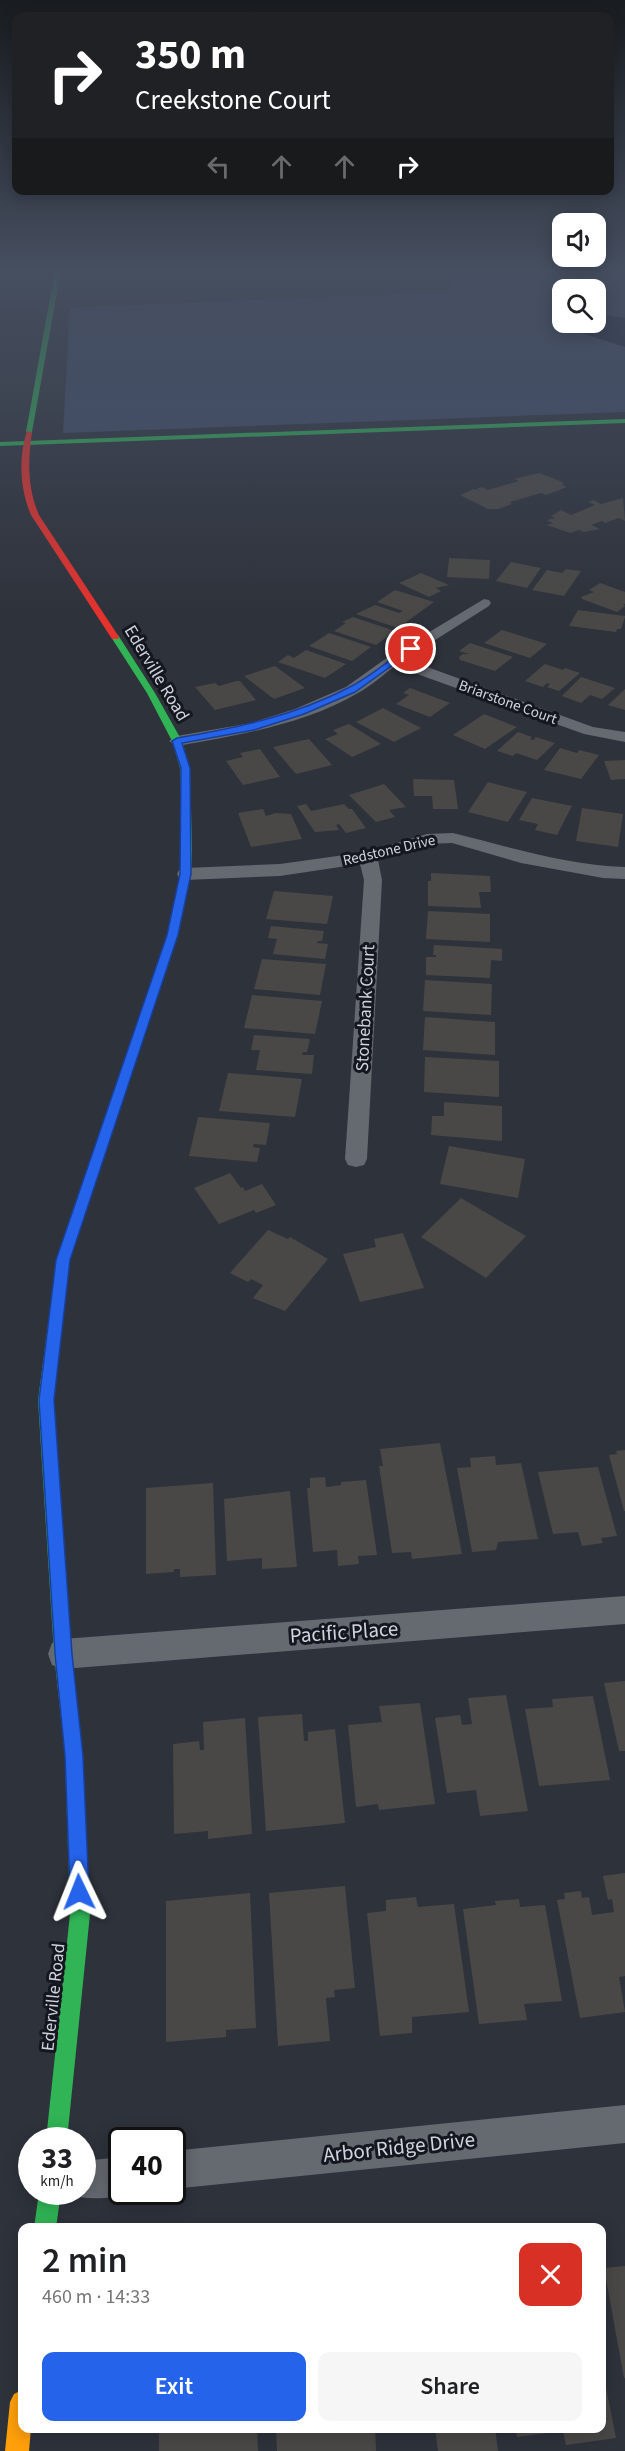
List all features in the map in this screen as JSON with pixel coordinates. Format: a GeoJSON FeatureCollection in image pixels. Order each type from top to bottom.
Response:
{"type":"FeatureCollection","features":[{"type":"Feature","properties":{"kind":"street","name":"Ederville Road"},"geometry":{"type":"LineString","coordinates":[[38,384],[27,443],[30,457],[24,479],[29,502],[35,515],[151,693],[177,741],[185,768],[186,874],[173,935],[63,1260],[46,1400],[63,1654],[74,1756],[80,1914],[57,2127]]}},
{"type":"Feature","properties":{"kind":"street"},"geometry":{"type":"LineString","coordinates":[[0,444],[625,421]]}},
{"type":"Feature","properties":{"kind":"street"},"geometry":{"type":"LineString","coordinates":[[564,424],[572,441]]}},
{"type":"Feature","properties":{"kind":"street"},"geometry":{"type":"LineString","coordinates":[[287,433],[290,450]]}},
{"type":"Feature","properties":{"kind":"street"},"geometry":{"type":"LineString","coordinates":[[0,458],[30,457]]}},
{"type":"Feature","properties":{"kind":"street"},"geometry":{"type":"LineString","coordinates":[[177,741],[254,727],[301,712],[352,690],[393,660],[484,603]]}},
{"type":"Feature","properties":{"kind":"street","name":"Briarstone Court"},"geometry":{"type":"LineString","coordinates":[[393,660],[590,731],[625,737]]}},
{"type":"Feature","properties":{"kind":"street","name":"Redstone Drive"},"geometry":{"type":"LineString","coordinates":[[186,874],[280,870],[368,857],[427,839],[453,838],[521,857],[603,872],[625,873]]}},
{"type":"Feature","properties":{"kind":"street","name":"Stonebank Court"},"geometry":{"type":"LineString","coordinates":[[356,1159],[373,880],[368,857]]}},
{"type":"Feature","properties":{"kind":"street","name":"Pacific Place"},"geometry":{"type":"LineString","coordinates":[[63,1654],[625,1610]]}},
{"type":"Feature","properties":{"kind":"street","name":"Arbor Ridge Drive"},"geometry":{"type":"LineString","coordinates":[[186,2169],[625,2124]]}},
{"type":"Feature","properties":{"kind":"street"},"geometry":{"type":"LineString","coordinates":[[46,2223],[48,2205]]}},
{"type":"Feature","properties":{"kind":"street"},"geometry":{"type":"LineString","coordinates":[[17,2451],[19,2433]]}},
{"type":"Feature","properties":{"kind":"shaded area"},"geometry":{"type":"Polygon","coordinates":[[[66,384],[625,384],[625,412],[63,433],[66,384]]]}},
{"type":"Feature","properties":{"kind":"building"},"geometry":{"type":"Polygon","coordinates":[[[539,473],[560,481],[564,484],[561,485],[567,487],[546,495],[541,493],[510,502],[512,504],[498,509],[488,509],[460,495],[474,489],[481,491],[476,489],[482,487],[488,490],[519,481],[514,479],[539,473]]]}},
{"type":"Feature","properties":{"kind":"building"},"geometry":{"type":"Polygon","coordinates":[[[623,498],[625,521],[619,518],[605,523],[602,521],[591,525],[600,529],[570,533],[547,525],[553,523],[547,520],[555,518],[551,516],[561,510],[571,515],[595,505],[588,502],[594,500],[601,504],[623,498]]]}},
{"type":"Feature","properties":{"kind":"building"},"geometry":{"type":"Polygon","coordinates":[[[449,558],[490,560],[489,579],[447,577],[449,558]]]}},
{"type":"Feature","properties":{"kind":"building"},"geometry":{"type":"Polygon","coordinates":[[[511,562],[541,568],[527,588],[496,581],[511,562]]]}},
{"type":"Feature","properties":{"kind":"building"},"geometry":{"type":"Polygon","coordinates":[[[566,569],[581,571],[564,596],[532,590],[547,570],[562,573],[566,569]]]}},
{"type":"Feature","properties":{"kind":"building"},"geometry":{"type":"Polygon","coordinates":[[[421,573],[449,585],[436,588],[441,591],[429,597],[399,583],[421,573]]]}},
{"type":"Feature","properties":{"kind":"building"},"geometry":{"type":"Polygon","coordinates":[[[600,583],[625,592],[625,604],[623,604],[625,606],[617,612],[582,599],[581,597],[594,592],[589,590],[600,583]]]}},
{"type":"Feature","properties":{"kind":"building"},"geometry":{"type":"Polygon","coordinates":[[[395,590],[434,602],[398,628],[356,614],[375,605],[399,613],[403,611],[377,602],[395,590]]]}},
{"type":"Feature","properties":{"kind":"building"},"geometry":{"type":"Polygon","coordinates":[[[578,610],[625,617],[621,629],[617,629],[616,632],[569,626],[578,610]]]}},
{"type":"Feature","properties":{"kind":"building"},"geometry":{"type":"Polygon","coordinates":[[[353,617],[395,631],[376,645],[334,631],[346,623],[342,622],[353,617]]]}},
{"type":"Feature","properties":{"kind":"building"},"geometry":{"type":"Polygon","coordinates":[[[502,630],[547,644],[530,658],[484,643],[502,630]]]}},
{"type":"Feature","properties":{"kind":"building"},"geometry":{"type":"Polygon","coordinates":[[[329,633],[371,647],[352,661],[309,646],[329,633]]]}},
{"type":"Feature","properties":{"kind":"building"},"geometry":{"type":"Polygon","coordinates":[[[470,643],[513,657],[495,671],[460,660],[459,657],[463,654],[469,654],[459,651],[470,643]]]}},
{"type":"Feature","properties":{"kind":"building"},"geometry":{"type":"Polygon","coordinates":[[[306,650],[346,664],[325,678],[278,662],[288,655],[294,658],[306,650]]]}},
{"type":"Feature","properties":{"kind":"building"},"geometry":{"type":"Polygon","coordinates":[[[545,664],[580,673],[559,691],[547,687],[550,684],[547,683],[543,687],[525,681],[545,664]]]}},
{"type":"Feature","properties":{"kind":"building"},"geometry":{"type":"Polygon","coordinates":[[[275,666],[305,688],[274,699],[244,676],[275,666]]]}},
{"type":"Feature","properties":{"kind":"building"},"geometry":{"type":"Polygon","coordinates":[[[581,677],[615,688],[602,699],[590,695],[581,703],[562,696],[581,677]]]}},
{"type":"Feature","properties":{"kind":"building"},"geometry":{"type":"Polygon","coordinates":[[[240,681],[256,700],[215,710],[195,687],[215,683],[219,686],[240,681]]]}},
{"type":"Feature","properties":{"kind":"building"},"geometry":{"type":"Polygon","coordinates":[[[410,688],[450,703],[430,717],[396,704],[409,695],[403,693],[410,688]]]}},
{"type":"Feature","properties":{"kind":"building"},"geometry":{"type":"Polygon","coordinates":[[[625,689],[625,710],[608,705],[625,689]]]}},
{"type":"Feature","properties":{"kind":"building"},"geometry":{"type":"Polygon","coordinates":[[[383,708],[421,728],[394,742],[356,722],[383,708]]]}},
{"type":"Feature","properties":{"kind":"building"},"geometry":{"type":"Polygon","coordinates":[[[484,714],[517,727],[485,749],[453,735],[484,714]]]}},
{"type":"Feature","properties":{"kind":"building"},"geometry":{"type":"Polygon","coordinates":[[[349,724],[381,744],[352,757],[325,739],[338,734],[333,730],[349,724]]]}},
{"type":"Feature","properties":{"kind":"building"},"geometry":{"type":"Polygon","coordinates":[[[518,732],[532,737],[530,739],[533,740],[536,737],[555,743],[537,760],[516,753],[513,756],[497,751],[518,732]]]}},
{"type":"Feature","properties":{"kind":"building"},"geometry":{"type":"Polygon","coordinates":[[[309,739],[332,765],[296,774],[273,747],[309,739]]]}},
{"type":"Feature","properties":{"kind":"building"},"geometry":{"type":"Polygon","coordinates":[[[560,748],[577,753],[579,750],[599,755],[581,779],[544,770],[560,748]]]}},
{"type":"Feature","properties":{"kind":"building"},"geometry":{"type":"Polygon","coordinates":[[[260,749],[280,777],[243,785],[226,761],[243,757],[240,753],[260,749]]]}},
{"type":"Feature","properties":{"kind":"building"},"geometry":{"type":"Polygon","coordinates":[[[625,760],[625,779],[611,780],[604,761],[625,760]]]}},
{"type":"Feature","properties":{"kind":"building"},"geometry":{"type":"Polygon","coordinates":[[[413,779],[454,780],[458,809],[433,809],[432,796],[414,796],[413,779]]]}},
{"type":"Feature","properties":{"kind":"building"},"geometry":{"type":"Polygon","coordinates":[[[488,782],[527,792],[508,822],[468,812],[488,782]]]}},
{"type":"Feature","properties":{"kind":"building"},"geometry":{"type":"Polygon","coordinates":[[[384,784],[406,807],[389,810],[395,817],[376,822],[349,795],[384,784]]]}},
{"type":"Feature","properties":{"kind":"building"},"geometry":{"type":"Polygon","coordinates":[[[532,798],[572,806],[557,835],[535,830],[538,824],[519,820],[532,798]]]}},
{"type":"Feature","properties":{"kind":"building"},"geometry":{"type":"Polygon","coordinates":[[[306,804],[311,811],[344,804],[352,809],[366,828],[346,833],[339,824],[336,825],[339,830],[315,832],[297,806],[306,804]]]}},
{"type":"Feature","properties":{"kind":"building"},"geometry":{"type":"Polygon","coordinates":[[[582,808],[623,814],[618,847],[576,841],[582,808]]]}},
{"type":"Feature","properties":{"kind":"building"},"geometry":{"type":"Polygon","coordinates":[[[263,809],[266,816],[276,813],[291,814],[302,839],[251,847],[238,813],[263,809]]]}},
{"type":"Feature","properties":{"kind":"building"},"geometry":{"type":"Polygon","coordinates":[[[431,873],[490,876],[491,892],[479,892],[481,908],[428,906],[428,881],[431,881],[431,873]]]}},
{"type":"Feature","properties":{"kind":"building"},"geometry":{"type":"Polygon","coordinates":[[[274,891],[333,896],[327,924],[266,919],[274,891]]]}},
{"type":"Feature","properties":{"kind":"building"},"geometry":{"type":"Polygon","coordinates":[[[428,911],[490,914],[490,942],[426,939],[428,911]]]}},
{"type":"Feature","properties":{"kind":"building"},"geometry":{"type":"Polygon","coordinates":[[[271,926],[324,931],[322,941],[317,943],[328,944],[325,959],[273,954],[277,939],[268,938],[271,926]]]}},
{"type":"Feature","properties":{"kind":"building"},"geometry":{"type":"Polygon","coordinates":[[[434,945],[502,949],[502,961],[491,960],[490,978],[426,975],[426,957],[436,957],[433,955],[434,945]]]}},
{"type":"Feature","properties":{"kind":"building"},"geometry":{"type":"Polygon","coordinates":[[[262,959],[326,964],[320,995],[254,989],[262,959]]]}},
{"type":"Feature","properties":{"kind":"building"},"geometry":{"type":"Polygon","coordinates":[[[425,980],[492,984],[491,1015],[423,1011],[425,980]]]}},
{"type":"Feature","properties":{"kind":"building"},"geometry":{"type":"Polygon","coordinates":[[[252,995],[322,1001],[315,1034],[244,1028],[252,995]]]}},
{"type":"Feature","properties":{"kind":"building"},"geometry":{"type":"Polygon","coordinates":[[[425,1017],[495,1022],[495,1055],[423,1050],[425,1017]]]}},
{"type":"Feature","properties":{"kind":"building"},"geometry":{"type":"Polygon","coordinates":[[[254,1035],[310,1039],[307,1052],[303,1052],[302,1055],[314,1055],[312,1074],[256,1070],[260,1050],[251,1050],[254,1035]]]}},
{"type":"Feature","properties":{"kind":"building"},"geometry":{"type":"Polygon","coordinates":[[[425,1057],[499,1061],[499,1097],[424,1092],[425,1057]]]}},
{"type":"Feature","properties":{"kind":"building"},"geometry":{"type":"Polygon","coordinates":[[[228,1073],[302,1079],[295,1117],[219,1111],[228,1073]]]}},
{"type":"Feature","properties":{"kind":"building"},"geometry":{"type":"Polygon","coordinates":[[[444,1102],[502,1106],[502,1141],[431,1135],[432,1116],[444,1116],[444,1102]]]}},
{"type":"Feature","properties":{"kind":"building"},"geometry":{"type":"Polygon","coordinates":[[[198,1117],[270,1123],[266,1145],[254,1144],[253,1147],[260,1148],[257,1162],[189,1156],[198,1117]]]}},
{"type":"Feature","properties":{"kind":"building"},"geometry":{"type":"Polygon","coordinates":[[[449,1146],[525,1159],[518,1198],[440,1184],[449,1146]]]}},
{"type":"Feature","properties":{"kind":"building"},"geometry":{"type":"Polygon","coordinates":[[[230,1173],[245,1191],[262,1184],[276,1205],[256,1213],[254,1210],[219,1224],[194,1188],[230,1173]]]}},
{"type":"Feature","properties":{"kind":"building"},"geometry":{"type":"Polygon","coordinates":[[[461,1198],[526,1236],[486,1278],[421,1237],[461,1198]]]}},
{"type":"Feature","properties":{"kind":"building"},"geometry":{"type":"Polygon","coordinates":[[[268,1230],[288,1239],[290,1237],[328,1259],[285,1311],[253,1298],[263,1285],[251,1279],[248,1282],[230,1273],[268,1230]]]}},
{"type":"Feature","properties":{"kind":"building"},"geometry":{"type":"Polygon","coordinates":[[[403,1233],[424,1288],[360,1302],[343,1254],[376,1247],[374,1239],[403,1233]]]}},
{"type":"Feature","properties":{"kind":"building"},"geometry":{"type":"Polygon","coordinates":[[[440,1443],[462,1554],[412,1559],[411,1552],[392,1553],[379,1466],[383,1466],[380,1449],[440,1443]]]}},
{"type":"Feature","properties":{"kind":"building"},"geometry":{"type":"Polygon","coordinates":[[[625,1450],[625,1511],[624,1511],[609,1455],[625,1450]]]}},
{"type":"Feature","properties":{"kind":"building"},"geometry":{"type":"Polygon","coordinates":[[[495,1456],[496,1465],[521,1463],[538,1539],[498,1542],[496,1550],[472,1552],[457,1468],[471,1467],[470,1458],[495,1456]]]}},
{"type":"Feature","properties":{"kind":"building"},"geometry":{"type":"Polygon","coordinates":[[[598,1467],[617,1536],[601,1538],[603,1543],[582,1546],[578,1532],[553,1534],[538,1472],[598,1467]]]}},
{"type":"Feature","properties":{"kind":"building"},"geometry":{"type":"Polygon","coordinates":[[[325,1477],[326,1487],[341,1485],[341,1482],[366,1480],[377,1555],[358,1556],[359,1564],[338,1566],[337,1550],[313,1552],[307,1488],[310,1488],[310,1478],[325,1477]]]}},
{"type":"Feature","properties":{"kind":"building"},"geometry":{"type":"Polygon","coordinates":[[[213,1483],[216,1575],[180,1577],[180,1569],[174,1569],[174,1572],[146,1574],[146,1488],[213,1483]]]}},
{"type":"Feature","properties":{"kind":"building"},"geometry":{"type":"Polygon","coordinates":[[[290,1491],[297,1567],[262,1569],[262,1558],[227,1561],[224,1499],[290,1491]]]}},
{"type":"Feature","properties":{"kind":"building"},"geometry":{"type":"Polygon","coordinates":[[[625,1681],[625,1751],[619,1751],[604,1683],[625,1681]]]}},
{"type":"Feature","properties":{"kind":"building"},"geometry":{"type":"Polygon","coordinates":[[[506,1695],[528,1811],[480,1816],[476,1790],[447,1793],[435,1718],[460,1715],[462,1725],[472,1724],[468,1698],[506,1695]]]}},
{"type":"Feature","properties":{"kind":"building"},"geometry":{"type":"Polygon","coordinates":[[[593,1696],[610,1780],[539,1786],[525,1709],[553,1707],[552,1699],[593,1696]]]}},
{"type":"Feature","properties":{"kind":"building"},"geometry":{"type":"Polygon","coordinates":[[[420,1703],[435,1804],[379,1810],[378,1804],[356,1807],[348,1725],[382,1722],[379,1706],[420,1703]]]}},
{"type":"Feature","properties":{"kind":"building"},"geometry":{"type":"Polygon","coordinates":[[[302,1714],[304,1741],[308,1741],[308,1732],[335,1729],[345,1823],[266,1831],[258,1717],[302,1714]]]}},
{"type":"Feature","properties":{"kind":"building"},"geometry":{"type":"Polygon","coordinates":[[[245,1718],[252,1834],[208,1839],[208,1831],[174,1834],[173,1744],[199,1741],[200,1750],[204,1750],[203,1722],[245,1718]]]}},
{"type":"Feature","properties":{"kind":"building"},"geometry":{"type":"Polygon","coordinates":[[[625,1873],[625,1976],[619,1977],[625,2012],[580,2018],[557,1900],[565,1899],[564,1893],[581,1891],[582,1898],[589,1897],[592,1915],[614,1912],[612,1899],[608,1900],[603,1876],[625,1873]]]}},
{"type":"Feature","properties":{"kind":"building"},"geometry":{"type":"Polygon","coordinates":[[[345,1886],[355,1988],[334,1990],[335,1997],[326,1998],[330,2041],[278,2046],[269,1893],[345,1886]]]}},
{"type":"Feature","properties":{"kind":"building"},"geometry":{"type":"Polygon","coordinates":[[[250,1893],[256,2028],[226,2030],[226,2037],[166,2042],[166,1901],[250,1893]]]}},
{"type":"Feature","properties":{"kind":"building"},"geometry":{"type":"Polygon","coordinates":[[[416,1897],[418,1907],[454,1904],[469,2012],[412,2017],[412,2033],[380,2036],[367,1913],[386,1911],[386,1900],[416,1897]]]}},
{"type":"Feature","properties":{"kind":"building"},"geometry":{"type":"Polygon","coordinates":[[[519,1899],[520,1907],[545,1905],[562,2001],[524,2004],[527,2020],[479,2024],[463,1909],[496,1905],[495,1901],[519,1899]]]}},
{"type":"Feature","properties":{"kind":"building"},"geometry":{"type":"Polygon","coordinates":[[[625,2266],[625,2378],[606,2279],[606,2268],[625,2266]]]}},
{"type":"Feature","properties":{"kind":"building"},"geometry":{"type":"Polygon","coordinates":[[[606,2387],[616,2438],[566,2445],[563,2433],[606,2433],[606,2387]]]}},
{"type":"Feature","properties":{"kind":"building"},"geometry":{"type":"Polygon","coordinates":[[[159,2433],[257,2433],[258,2451],[159,2451],[159,2433]]]}},
{"type":"Feature","properties":{"kind":"building"},"geometry":{"type":"Polygon","coordinates":[[[276,2433],[375,2433],[376,2451],[277,2451],[276,2433]]]}},
{"type":"Feature","properties":{"kind":"building"},"geometry":{"type":"Polygon","coordinates":[[[436,2433],[496,2433],[498,2451],[438,2451],[436,2433]]]}},
{"type":"Feature","properties":{"kind":"building"},"geometry":{"type":"Polygon","coordinates":[[[516,2433],[548,2433],[517,2437],[516,2433]]]}},
{"type":"Feature","properties":{"kind":"traffic: fast"},"geometry":{"type":"LineString","coordinates":[[29,432],[38,384]]}},
{"type":"Feature","properties":{"kind":"traffic: fast"},"geometry":{"type":"LineString","coordinates":[[0,444],[625,421]]}},
{"type":"Feature","properties":{"kind":"traffic: fast"},"geometry":{"type":"LineString","coordinates":[[112,1116],[173,935],[186,874],[187,850],[185,768],[177,741],[151,693],[115,637]]}},
{"type":"Feature","properties":{"kind":"traffic: fast"},"geometry":{"type":"LineString","coordinates":[[57,1309],[46,1400],[63,1654],[74,1756],[80,1914],[57,2127]]}},
{"type":"Feature","properties":{"kind":"traffic: fast"},"geometry":{"type":"LineString","coordinates":[[46,2223],[48,2205]]}},
{"type":"Feature","properties":{"kind":"traffic: slow"},"geometry":{"type":"LineString","coordinates":[[57,1309],[63,1260],[112,1116]]}},
{"type":"Feature","properties":{"kind":"traffic: slow"},"geometry":{"type":"LineString","coordinates":[[17,2451],[19,2433]]}},
{"type":"Feature","properties":{"kind":"traffic: jam"},"geometry":{"type":"LineString","coordinates":[[29,432],[25,474],[27,494],[35,515],[115,637]]}},
{"type":"Feature","properties":{"kind":"route"},"geometry":{"type":"LineString","coordinates":[[79,1892],[74,1756],[63,1654],[46,1400],[63,1260],[173,935],[186,874],[185,768],[177,741],[254,727],[301,712],[352,690],[411,649]]}}]}
